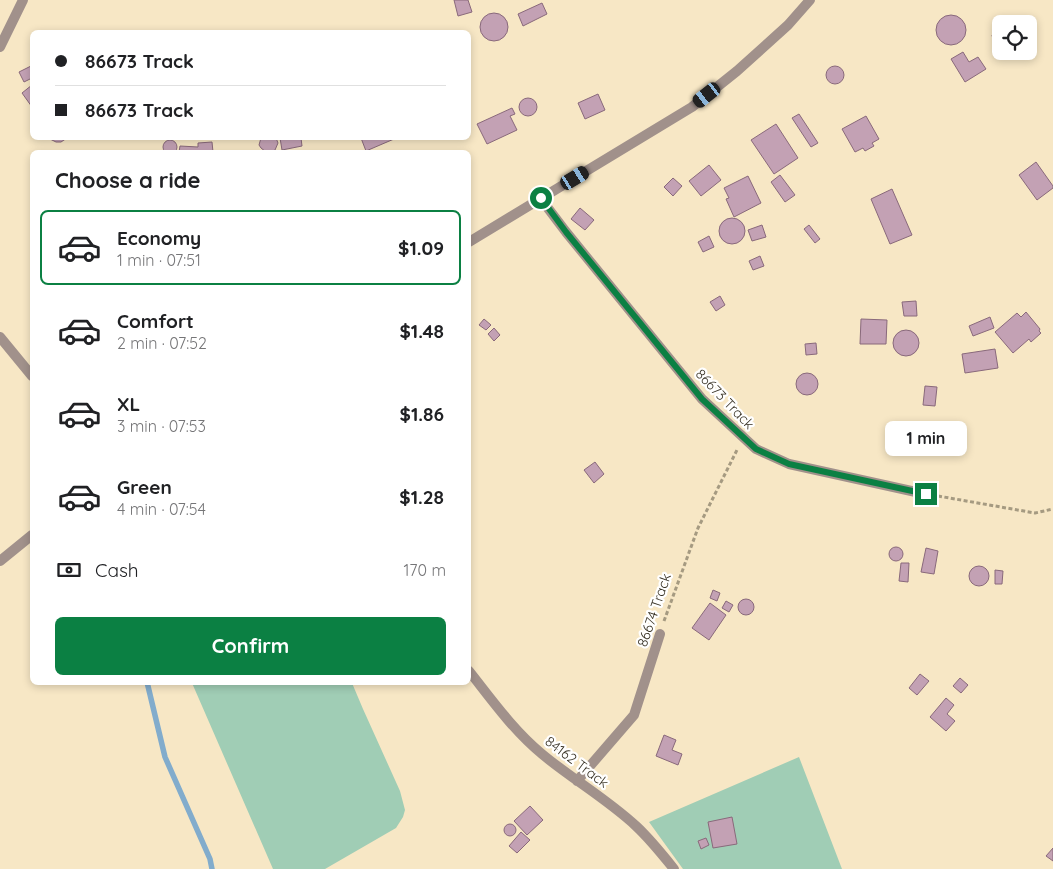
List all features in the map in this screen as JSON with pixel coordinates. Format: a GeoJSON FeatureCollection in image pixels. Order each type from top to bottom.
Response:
{"type":"FeatureCollection","features":[{"type":"Feature","properties":{"kind":"street"},"geometry":{"type":"LineString","coordinates":[[0,47],[24,0]]}},
{"type":"Feature","properties":{"kind":"street"},"geometry":{"type":"LineString","coordinates":[[471,241],[692,107],[738,71],[788,25],[810,0]]}},
{"type":"Feature","properties":{"kind":"street","name":"86673 Track"},"geometry":{"type":"LineString","coordinates":[[541,198],[566,232],[702,399],[756,449],[789,464],[926,494]]}},
{"type":"Feature","properties":{"kind":"street"},"geometry":{"type":"LineString","coordinates":[[0,337],[30,374]]}},
{"type":"Feature","properties":{"kind":"street"},"geometry":{"type":"LineString","coordinates":[[0,561],[30,537]]}},
{"type":"Feature","properties":{"kind":"street","name":"86674 Track"},"geometry":{"type":"LineString","coordinates":[[577,781],[634,715],[660,634]]}},
{"type":"Feature","properties":{"kind":"street","name":"84162 Track"},"geometry":{"type":"LineString","coordinates":[[471,674],[514,728],[542,754],[636,826],[674,869]]}},
{"type":"Feature","properties":{"kind":"path","name":"86674 Track"},"geometry":{"type":"LineString","coordinates":[[660,634],[698,528],[743,437]]}},
{"type":"Feature","properties":{"kind":"path"},"geometry":{"type":"LineString","coordinates":[[926,494],[1034,512],[1053,508]]}},
{"type":"Feature","properties":{"kind":"green space"},"geometry":{"type":"Polygon","coordinates":[[[193,685],[353,685],[400,791],[405,810],[396,828],[325,869],[273,869],[193,685]]]}},
{"type":"Feature","properties":{"kind":"green space"},"geometry":{"type":"Polygon","coordinates":[[[799,757],[842,869],[683,869],[649,822],[799,757]]]}},
{"type":"Feature","properties":{"kind":"building"},"geometry":{"type":"Polygon","coordinates":[[[454,0],[468,0],[472,12],[458,16],[454,0]]]}},
{"type":"Feature","properties":{"kind":"building"},"geometry":{"type":"Polygon","coordinates":[[[542,3],[547,14],[523,26],[518,14],[542,3]]]}},
{"type":"Feature","properties":{"kind":"building"},"geometry":{"type":"Polygon","coordinates":[[[494,13],[504,17],[508,27],[504,37],[494,41],[484,37],[480,27],[484,17],[494,13]]]}},
{"type":"Feature","properties":{"kind":"building"},"geometry":{"type":"Polygon","coordinates":[[[951,15],[961,20],[966,30],[961,40],[951,45],[941,40],[936,30],[941,20],[951,15]]]}},
{"type":"Feature","properties":{"kind":"building"},"geometry":{"type":"Polygon","coordinates":[[[963,52],[969,62],[978,57],[986,69],[965,82],[951,59],[963,52]]]}},
{"type":"Feature","properties":{"kind":"building"},"geometry":{"type":"Polygon","coordinates":[[[30,66],[30,79],[24,82],[19,72],[30,66]]]}},
{"type":"Feature","properties":{"kind":"building"},"geometry":{"type":"Polygon","coordinates":[[[835,66],[841,69],[844,75],[841,81],[835,84],[829,81],[826,75],[829,69],[835,66]]]}},
{"type":"Feature","properties":{"kind":"building"},"geometry":{"type":"Polygon","coordinates":[[[30,87],[30,104],[22,93],[30,87]]]}},
{"type":"Feature","properties":{"kind":"building"},"geometry":{"type":"Polygon","coordinates":[[[598,94],[605,110],[585,119],[578,103],[598,94]]]}},
{"type":"Feature","properties":{"kind":"building"},"geometry":{"type":"Polygon","coordinates":[[[528,98],[534,101],[537,107],[534,113],[528,116],[522,113],[519,107],[522,101],[528,98]]]}},
{"type":"Feature","properties":{"kind":"building"},"geometry":{"type":"Polygon","coordinates":[[[512,108],[515,114],[510,116],[517,130],[487,144],[477,124],[512,108]]]}},
{"type":"Feature","properties":{"kind":"building"},"geometry":{"type":"Polygon","coordinates":[[[799,114],[818,143],[811,147],[792,118],[799,114]]]}},
{"type":"Feature","properties":{"kind":"building"},"geometry":{"type":"Polygon","coordinates":[[[866,116],[879,139],[872,143],[874,146],[865,151],[863,148],[855,152],[842,129],[866,116]]]}},
{"type":"Feature","properties":{"kind":"building"},"geometry":{"type":"Polygon","coordinates":[[[776,124],[798,158],[774,174],[751,140],[776,124]]]}},
{"type":"Feature","properties":{"kind":"building"},"geometry":{"type":"Polygon","coordinates":[[[52,140],[64,140],[61,142],[52,140]]]}},
{"type":"Feature","properties":{"kind":"building"},"geometry":{"type":"Polygon","coordinates":[[[260,140],[277,140],[278,143],[275,150],[264,150],[259,145],[260,140]]]}},
{"type":"Feature","properties":{"kind":"building"},"geometry":{"type":"Polygon","coordinates":[[[280,140],[301,140],[302,146],[282,150],[280,140]]]}},
{"type":"Feature","properties":{"kind":"building"},"geometry":{"type":"Polygon","coordinates":[[[362,140],[392,140],[368,150],[366,150],[362,140]]]}},
{"type":"Feature","properties":{"kind":"building"},"geometry":{"type":"Polygon","coordinates":[[[167,141],[173,141],[176,144],[176,150],[164,150],[164,144],[167,141]]]}},
{"type":"Feature","properties":{"kind":"building"},"geometry":{"type":"Polygon","coordinates":[[[212,142],[213,150],[179,150],[180,146],[198,147],[198,143],[212,142]]]}},
{"type":"Feature","properties":{"kind":"building"},"geometry":{"type":"Polygon","coordinates":[[[1036,162],[1053,186],[1053,188],[1037,200],[1019,175],[1036,162]]]}},
{"type":"Feature","properties":{"kind":"building"},"geometry":{"type":"Polygon","coordinates":[[[709,165],[721,180],[701,196],[689,181],[709,165]]]}},
{"type":"Feature","properties":{"kind":"building"},"geometry":{"type":"Polygon","coordinates":[[[780,175],[795,195],[785,202],[771,182],[780,175]]]}},
{"type":"Feature","properties":{"kind":"building"},"geometry":{"type":"Polygon","coordinates":[[[748,176],[761,203],[734,217],[726,199],[729,198],[724,188],[748,176]]]}},
{"type":"Feature","properties":{"kind":"building"},"geometry":{"type":"Polygon","coordinates":[[[673,178],[682,186],[673,196],[664,187],[673,178]]]}},
{"type":"Feature","properties":{"kind":"building"},"geometry":{"type":"Polygon","coordinates":[[[892,189],[912,235],[890,244],[871,199],[892,189]]]}},
{"type":"Feature","properties":{"kind":"building"},"geometry":{"type":"Polygon","coordinates":[[[580,208],[594,220],[585,230],[571,219],[580,208]]]}},
{"type":"Feature","properties":{"kind":"building"},"geometry":{"type":"Polygon","coordinates":[[[732,218],[742,221],[745,231],[742,241],[732,244],[722,241],[719,231],[722,221],[732,218]]]}},
{"type":"Feature","properties":{"kind":"building"},"geometry":{"type":"Polygon","coordinates":[[[762,225],[766,237],[752,241],[748,230],[762,225]]]}},
{"type":"Feature","properties":{"kind":"building"},"geometry":{"type":"Polygon","coordinates":[[[809,225],[820,239],[815,243],[804,229],[809,225]]]}},
{"type":"Feature","properties":{"kind":"building"},"geometry":{"type":"Polygon","coordinates":[[[709,236],[714,247],[703,252],[698,242],[709,236]]]}},
{"type":"Feature","properties":{"kind":"building"},"geometry":{"type":"Polygon","coordinates":[[[760,256],[764,266],[753,270],[749,261],[760,256]]]}},
{"type":"Feature","properties":{"kind":"building"},"geometry":{"type":"Polygon","coordinates":[[[720,296],[725,305],[716,311],[710,302],[720,296]]]}},
{"type":"Feature","properties":{"kind":"building"},"geometry":{"type":"Polygon","coordinates":[[[916,301],[917,316],[904,316],[902,302],[916,301]]]}},
{"type":"Feature","properties":{"kind":"building"},"geometry":{"type":"Polygon","coordinates":[[[1026,312],[1040,329],[1041,333],[1031,342],[1029,339],[1013,353],[995,332],[1017,313],[1021,317],[1026,312]]]}},
{"type":"Feature","properties":{"kind":"building"},"geometry":{"type":"Polygon","coordinates":[[[990,317],[994,328],[973,336],[969,326],[990,317]]]}},
{"type":"Feature","properties":{"kind":"building"},"geometry":{"type":"Polygon","coordinates":[[[484,319],[491,325],[486,330],[479,325],[484,319]]]}},
{"type":"Feature","properties":{"kind":"building"},"geometry":{"type":"Polygon","coordinates":[[[861,319],[887,320],[886,344],[860,344],[861,319]]]}},
{"type":"Feature","properties":{"kind":"building"},"geometry":{"type":"Polygon","coordinates":[[[494,328],[500,335],[494,341],[488,334],[494,328]]]}},
{"type":"Feature","properties":{"kind":"building"},"geometry":{"type":"Polygon","coordinates":[[[906,330],[915,334],[919,343],[915,352],[906,356],[897,352],[893,343],[897,334],[906,330]]]}},
{"type":"Feature","properties":{"kind":"building"},"geometry":{"type":"Polygon","coordinates":[[[816,343],[817,354],[806,355],[805,344],[816,343]]]}},
{"type":"Feature","properties":{"kind":"building"},"geometry":{"type":"Polygon","coordinates":[[[995,349],[998,368],[965,373],[962,354],[995,349]]]}},
{"type":"Feature","properties":{"kind":"building"},"geometry":{"type":"Polygon","coordinates":[[[807,373],[817,380],[818,384],[811,394],[807,395],[797,388],[796,384],[803,374],[807,373]]]}},
{"type":"Feature","properties":{"kind":"building"},"geometry":{"type":"Polygon","coordinates":[[[925,386],[937,387],[935,406],[923,405],[925,386]]]}},
{"type":"Feature","properties":{"kind":"building"},"geometry":{"type":"Polygon","coordinates":[[[595,462],[604,474],[594,483],[584,470],[595,462]]]}},
{"type":"Feature","properties":{"kind":"building"},"geometry":{"type":"Polygon","coordinates":[[[896,547],[901,549],[903,554],[901,559],[896,561],[891,559],[889,554],[891,549],[896,547]]]}},
{"type":"Feature","properties":{"kind":"building"},"geometry":{"type":"Polygon","coordinates":[[[926,548],[938,551],[934,574],[921,572],[926,548]]]}},
{"type":"Feature","properties":{"kind":"building"},"geometry":{"type":"Polygon","coordinates":[[[901,563],[909,563],[908,582],[899,581],[901,563]]]}},
{"type":"Feature","properties":{"kind":"building"},"geometry":{"type":"Polygon","coordinates":[[[979,566],[986,569],[989,576],[986,583],[979,586],[972,583],[969,576],[972,569],[979,566]]]}},
{"type":"Feature","properties":{"kind":"building"},"geometry":{"type":"Polygon","coordinates":[[[995,570],[1003,571],[1002,584],[995,584],[995,570]]]}},
{"type":"Feature","properties":{"kind":"building"},"geometry":{"type":"Polygon","coordinates":[[[713,590],[720,593],[717,601],[710,598],[713,590]]]}},
{"type":"Feature","properties":{"kind":"building"},"geometry":{"type":"Polygon","coordinates":[[[746,599],[752,601],[754,607],[752,613],[746,615],[740,613],[738,607],[740,601],[746,599]]]}},
{"type":"Feature","properties":{"kind":"building"},"geometry":{"type":"Polygon","coordinates":[[[726,601],[733,605],[729,612],[722,608],[726,601]]]}},
{"type":"Feature","properties":{"kind":"building"},"geometry":{"type":"Polygon","coordinates":[[[710,603],[726,615],[709,640],[692,628],[710,603]]]}},
{"type":"Feature","properties":{"kind":"building"},"geometry":{"type":"Polygon","coordinates":[[[920,674],[929,681],[917,695],[909,688],[920,674]]]}},
{"type":"Feature","properties":{"kind":"building"},"geometry":{"type":"Polygon","coordinates":[[[960,678],[968,685],[961,693],[953,686],[960,678]]]}},
{"type":"Feature","properties":{"kind":"building"},"geometry":{"type":"Polygon","coordinates":[[[946,698],[954,705],[947,714],[955,721],[946,731],[930,717],[946,698]]]}},
{"type":"Feature","properties":{"kind":"building"},"geometry":{"type":"Polygon","coordinates":[[[664,735],[676,740],[672,750],[682,754],[678,765],[656,756],[664,735]]]}},
{"type":"Feature","properties":{"kind":"building"},"geometry":{"type":"Polygon","coordinates":[[[530,806],[543,820],[527,835],[514,821],[530,806]]]}},
{"type":"Feature","properties":{"kind":"building"},"geometry":{"type":"Polygon","coordinates":[[[732,817],[737,844],[713,848],[708,822],[732,817]]]}},
{"type":"Feature","properties":{"kind":"building"},"geometry":{"type":"Polygon","coordinates":[[[510,824],[516,830],[510,836],[504,830],[510,824]]]}},
{"type":"Feature","properties":{"kind":"building"},"geometry":{"type":"Polygon","coordinates":[[[521,832],[530,840],[517,853],[509,846],[521,832]]]}},
{"type":"Feature","properties":{"kind":"building"},"geometry":{"type":"Polygon","coordinates":[[[706,838],[709,845],[701,849],[698,841],[706,838]]]}},
{"type":"Feature","properties":{"kind":"building"},"geometry":{"type":"Polygon","coordinates":[[[1053,848],[1053,861],[1046,856],[1053,848]]]}},
{"type":"Feature","properties":{"kind":"waterway"},"geometry":{"type":"LineString","coordinates":[[148,685],[165,757],[210,859],[212,869]]}},
{"type":"Feature","properties":{"kind":"route"},"geometry":{"type":"LineString","coordinates":[[541,198],[566,232],[702,399],[756,449],[789,464],[926,494]]}}]}
